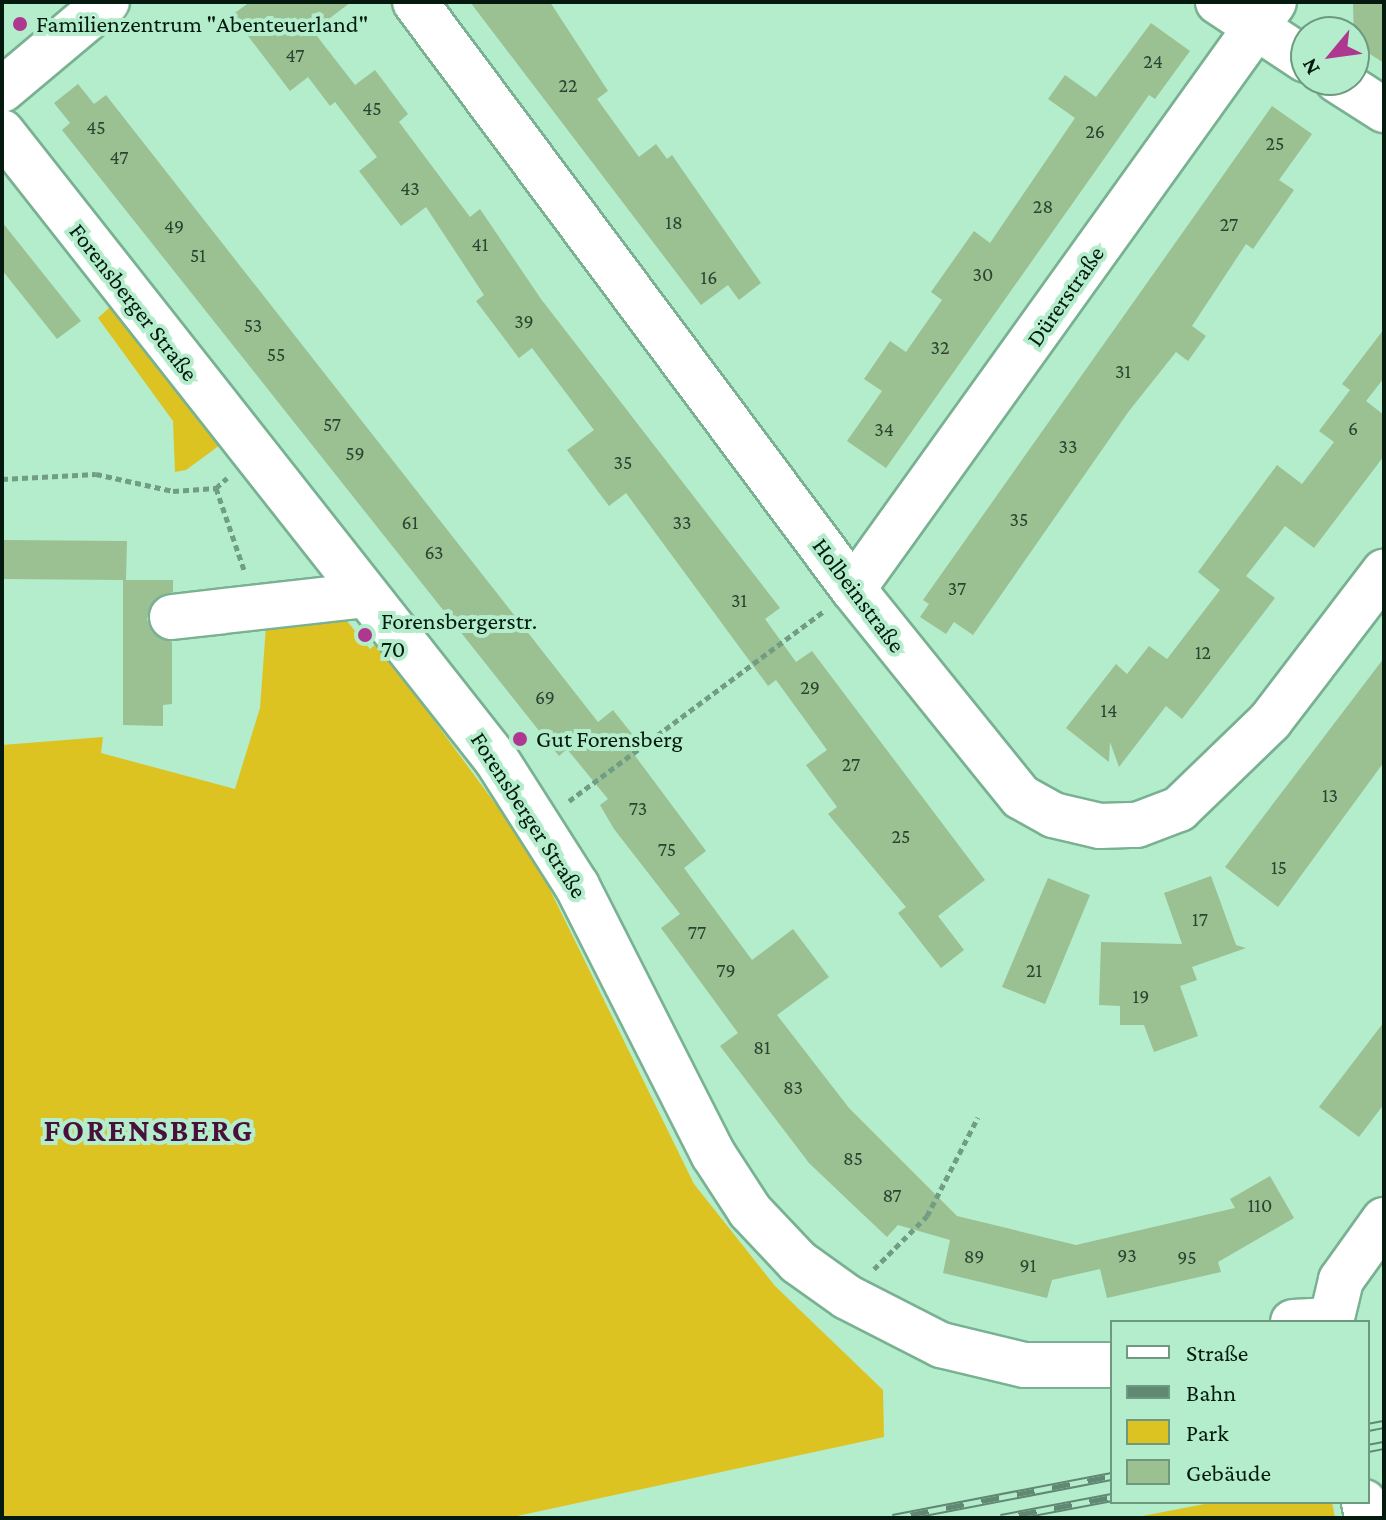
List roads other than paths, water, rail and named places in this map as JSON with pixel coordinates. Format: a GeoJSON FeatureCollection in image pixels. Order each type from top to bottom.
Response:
{"type":"FeatureCollection","features":[{"type":"Feature","properties":{"kind":"street"},"geometry":{"type":"LineString","coordinates":[[2,90],[107,2]]}},
{"type":"Feature","properties":{"kind":"street","name":"Holbeinstraße"},"geometry":{"type":"LineString","coordinates":[[415,2],[853,589],[1021,797],[1053,815],[1137,825],[1179,809],[1215,780],[1270,721],[1384,572]]}},
{"type":"Feature","properties":{"kind":"street"},"geometry":{"type":"LineString","coordinates":[[1218,2],[1265,15],[1290,42]]}},
{"type":"Feature","properties":{"kind":"street","name":"Dürerstraße"},"geometry":{"type":"LineString","coordinates":[[853,589],[1265,15]]}},
{"type":"Feature","properties":{"kind":"street"},"geometry":{"type":"LineString","coordinates":[[1362,96],[1384,110]]}},
{"type":"Feature","properties":{"kind":"street","name":"Forensberger Straße"},"geometry":{"type":"LineString","coordinates":[[2,132],[540,823],[713,1154],[750,1211],[798,1262],[847,1297],[941,1345],[1024,1365],[1110,1365]]}},
{"type":"Feature","properties":{"kind":"street"},"geometry":{"type":"LineString","coordinates":[[172,617],[365,595]]}},
{"type":"Feature","properties":{"kind":"street"},"geometry":{"type":"LineString","coordinates":[[1319,1320],[1341,1280],[1384,1220]]}},
{"type":"Feature","properties":{"kind":"railway"},"geometry":{"type":"LineString","coordinates":[[1370,1427],[1384,1424]]}},
{"type":"Feature","properties":{"kind":"railway"},"geometry":{"type":"LineString","coordinates":[[1370,1448],[1384,1445]]}},
{"type":"Feature","properties":{"kind":"railway"},"geometry":{"type":"LineString","coordinates":[[893,1518],[1110,1476]]}},
{"type":"Feature","properties":{"kind":"railway"},"geometry":{"type":"LineString","coordinates":[[1001,1518],[1110,1497]]}},
{"type":"Feature","properties":{"kind":"place","name":"Familienzentrum \"Abenteuerland\""},"geometry":{"type":"Point","coordinates":[20,24]}},
{"type":"Feature","properties":{"kind":"place","name":"Forensbergerstr. 70"},"geometry":{"type":"Point","coordinates":[365,635]}},
{"type":"Feature","properties":{"kind":"place","name":"Gut Forensberg"},"geometry":{"type":"Point","coordinates":[520,739]}},
{"type":"Feature","properties":{"kind":"district","name":"FORENSBERG"},"geometry":{"type":"Point","coordinates":[149,1130]}}]}
